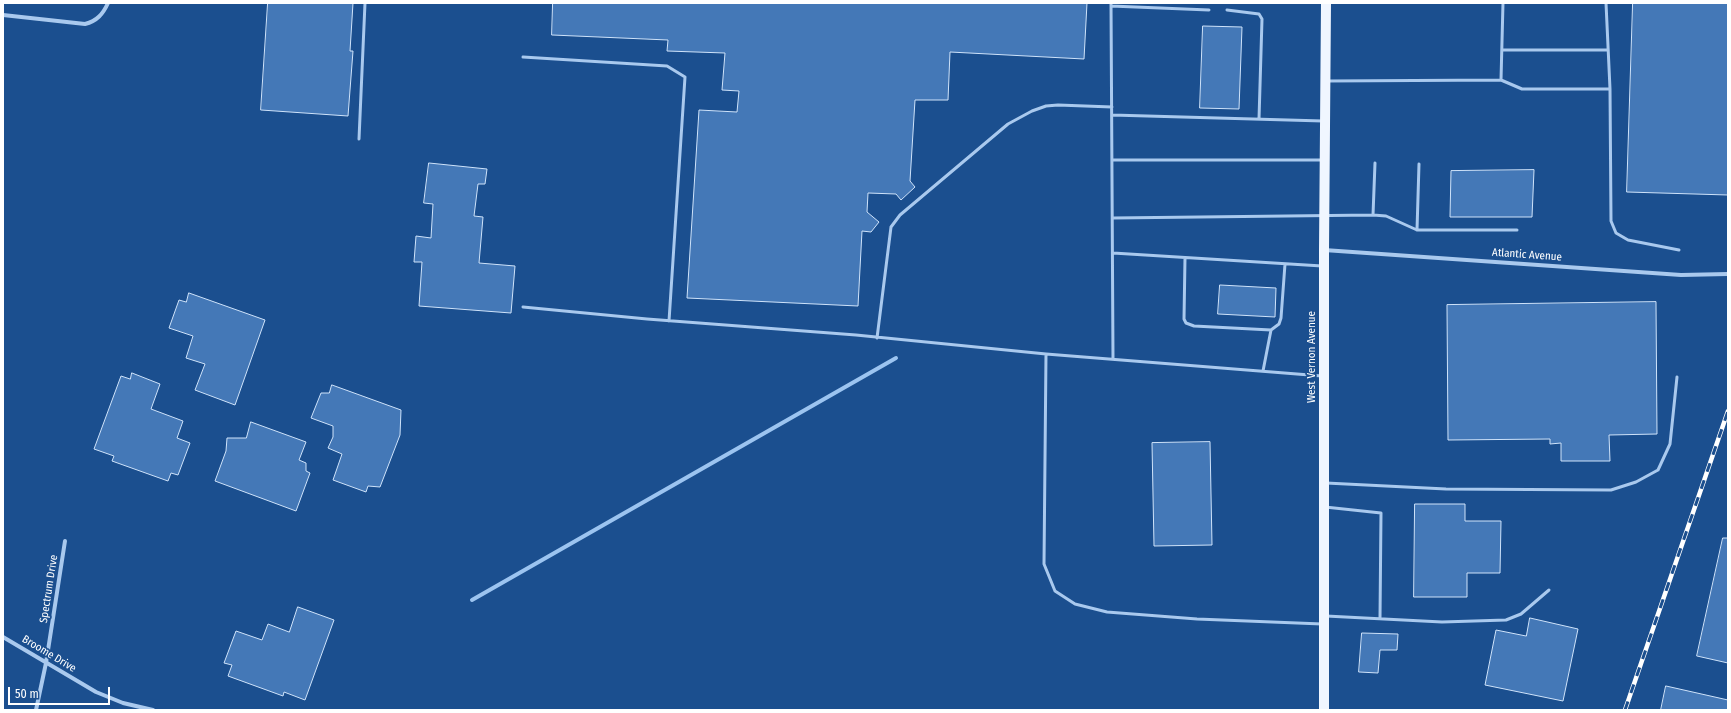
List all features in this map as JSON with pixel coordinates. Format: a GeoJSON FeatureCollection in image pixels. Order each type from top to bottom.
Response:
{"type":"FeatureCollection","features":[{"type":"Feature","properties":{"kind":"main road","name":"West Vernon Avenue"},"geometry":{"type":"LineString","coordinates":[[1324,710],[1324,160],[1326,3]]}},
{"type":"Feature","properties":{"kind":"street"},"geometry":{"type":"LineString","coordinates":[[3,15],[85,24],[94,22],[104,12],[108,3]]}},
{"type":"Feature","properties":{"kind":"street","name":"Atlantic Avenue"},"geometry":{"type":"LineString","coordinates":[[1324,250],[1681,275],[1728,274]]}},
{"type":"Feature","properties":{"kind":"street","name":"Spectrum Drive"},"geometry":{"type":"LineString","coordinates":[[36,710],[46,663],[65,541]]}},
{"type":"Feature","properties":{"kind":"street","name":"Broome Drive"},"geometry":{"type":"LineString","coordinates":[[3,637],[96,692],[123,703],[153,710]]}},
{"type":"Feature","properties":{"kind":"lane"},"geometry":{"type":"LineString","coordinates":[[359,139],[365,3]]}},
{"type":"Feature","properties":{"kind":"lane"},"geometry":{"type":"LineString","coordinates":[[1501,80],[1503,3]]}},
{"type":"Feature","properties":{"kind":"lane"},"geometry":{"type":"LineString","coordinates":[[1606,3],[1610,89],[1611,221],[1616,232],[1628,240],[1679,250]]}},
{"type":"Feature","properties":{"kind":"lane"},"geometry":{"type":"LineString","coordinates":[[1114,359],[1111,4],[1209,10]]}},
{"type":"Feature","properties":{"kind":"lane"},"geometry":{"type":"LineString","coordinates":[[1227,10],[1252,12],[1259,14],[1262,19],[1259,120]]}},
{"type":"Feature","properties":{"kind":"lane"},"geometry":{"type":"LineString","coordinates":[[1502,50],[1608,50]]}},
{"type":"Feature","properties":{"kind":"lane"},"geometry":{"type":"LineString","coordinates":[[523,57],[667,66],[685,77],[669,321]]}},
{"type":"Feature","properties":{"kind":"lane"},"geometry":{"type":"LineString","coordinates":[[1325,81],[1501,80],[1522,89],[1610,89]]}},
{"type":"Feature","properties":{"kind":"lane"},"geometry":{"type":"LineString","coordinates":[[877,338],[891,227],[900,215],[1008,124],[1032,111],[1046,106],[1058,105],[1112,107]]}},
{"type":"Feature","properties":{"kind":"lane"},"geometry":{"type":"LineString","coordinates":[[1112,115],[1325,121]]}},
{"type":"Feature","properties":{"kind":"lane"},"geometry":{"type":"LineString","coordinates":[[1112,160],[1324,160]]}},
{"type":"Feature","properties":{"kind":"lane"},"geometry":{"type":"LineString","coordinates":[[1373,215],[1375,163]]}},
{"type":"Feature","properties":{"kind":"lane"},"geometry":{"type":"LineString","coordinates":[[1417,230],[1419,164]]}},
{"type":"Feature","properties":{"kind":"lane"},"geometry":{"type":"LineString","coordinates":[[1113,218],[1373,215],[1386,216],[1417,230],[1517,230]]}},
{"type":"Feature","properties":{"kind":"lane"},"geometry":{"type":"LineString","coordinates":[[1113,253],[1324,266]]}},
{"type":"Feature","properties":{"kind":"lane"},"geometry":{"type":"LineString","coordinates":[[1185,258],[1184,318],[1186,323],[1194,326],[1271,330]]}},
{"type":"Feature","properties":{"kind":"lane"},"geometry":{"type":"LineString","coordinates":[[1263,371],[1271,330],[1278,324],[1281,318],[1285,264]]}},
{"type":"Feature","properties":{"kind":"lane"},"geometry":{"type":"LineString","coordinates":[[523,307],[1046,354],[1324,376]]}},
{"type":"Feature","properties":{"kind":"lane"},"geometry":{"type":"LineString","coordinates":[[1046,354],[1044,564],[1055,590],[1075,604],[1107,612],[1197,619],[1324,620],[1380,618],[1442,622],[1506,620],[1521,614],[1549,590]]}},
{"type":"Feature","properties":{"kind":"lane"},"geometry":{"type":"LineString","coordinates":[[1324,483],[1446,489],[1611,490],[1636,482],[1658,470],[1670,444],[1677,377]]}},
{"type":"Feature","properties":{"kind":"lane"},"geometry":{"type":"LineString","coordinates":[[1324,507],[1381,512],[1380,618]]}},
{"type":"Feature","properties":{"kind":"building"},"geometry":{"type":"Polygon","coordinates":[[[268,3],[353,3],[350,51],[353,51],[348,116],[261,110],[268,3]]]}},
{"type":"Feature","properties":{"kind":"building"},"geometry":{"type":"Polygon","coordinates":[[[553,3],[1087,3],[1084,59],[950,52],[948,100],[915,100],[910,181],[915,187],[901,200],[896,194],[868,193],[867,212],[879,222],[871,232],[862,231],[858,306],[687,298],[699,110],[737,112],[739,91],[722,90],[725,53],[667,51],[668,40],[552,35],[553,3]]]}},
{"type":"Feature","properties":{"kind":"building"},"geometry":{"type":"Polygon","coordinates":[[[1633,3],[1728,3],[1728,195],[1627,192],[1633,3]]]}},
{"type":"Feature","properties":{"kind":"building"},"geometry":{"type":"Polygon","coordinates":[[[1203,26],[1242,27],[1239,109],[1200,108],[1203,26]]]}},
{"type":"Feature","properties":{"kind":"building"},"geometry":{"type":"Polygon","coordinates":[[[429,163],[487,169],[485,184],[478,184],[474,216],[483,217],[479,263],[515,266],[511,313],[419,306],[422,262],[414,262],[416,236],[431,238],[433,204],[424,203],[429,163]]]}},
{"type":"Feature","properties":{"kind":"building"},"geometry":{"type":"Polygon","coordinates":[[[1534,170],[1532,217],[1450,217],[1451,171],[1534,170]]]}},
{"type":"Feature","properties":{"kind":"building"},"geometry":{"type":"Polygon","coordinates":[[[1220,285],[1276,288],[1275,317],[1218,314],[1220,285]]]}},
{"type":"Feature","properties":{"kind":"building"},"geometry":{"type":"Polygon","coordinates":[[[189,293],[265,320],[235,405],[195,390],[205,364],[186,358],[193,336],[169,328],[179,300],[186,302],[189,293]]]}},
{"type":"Feature","properties":{"kind":"building"},"geometry":{"type":"Polygon","coordinates":[[[1656,302],[1657,434],[1609,435],[1610,461],[1561,461],[1561,443],[1550,444],[1550,439],[1448,440],[1447,305],[1656,302]]]}},
{"type":"Feature","properties":{"kind":"building"},"geometry":{"type":"Polygon","coordinates":[[[132,373],[160,384],[151,409],[183,421],[177,438],[190,443],[178,475],[171,473],[168,481],[112,461],[114,456],[94,449],[121,376],[130,379],[132,373]]]}},
{"type":"Feature","properties":{"kind":"building"},"geometry":{"type":"Polygon","coordinates":[[[332,385],[401,410],[400,435],[380,487],[368,486],[366,492],[333,480],[342,454],[328,448],[333,437],[333,426],[311,418],[321,393],[329,393],[332,385]]]}},
{"type":"Feature","properties":{"kind":"building"},"geometry":{"type":"Polygon","coordinates":[[[251,422],[306,442],[299,460],[306,463],[306,471],[310,473],[296,511],[215,481],[226,451],[227,438],[246,438],[251,422]]]}},
{"type":"Feature","properties":{"kind":"building"},"geometry":{"type":"Polygon","coordinates":[[[1210,442],[1212,545],[1154,546],[1152,443],[1210,442]]]}},
{"type":"Feature","properties":{"kind":"building"},"geometry":{"type":"Polygon","coordinates":[[[1415,504],[1465,504],[1465,521],[1501,521],[1500,573],[1467,573],[1467,597],[1414,597],[1415,504]]]}},
{"type":"Feature","properties":{"kind":"building"},"geometry":{"type":"Polygon","coordinates":[[[1723,538],[1728,538],[1728,663],[1697,656],[1723,538]]]}},
{"type":"Feature","properties":{"kind":"building"},"geometry":{"type":"Polygon","coordinates":[[[298,607],[334,620],[305,700],[284,692],[283,696],[228,676],[232,665],[224,663],[236,631],[262,640],[268,624],[289,632],[298,607]]]}},
{"type":"Feature","properties":{"kind":"building"},"geometry":{"type":"Polygon","coordinates":[[[1530,618],[1578,629],[1563,701],[1485,685],[1496,630],[1526,636],[1530,618]]]}},
{"type":"Feature","properties":{"kind":"building"},"geometry":{"type":"Polygon","coordinates":[[[1362,633],[1398,634],[1397,650],[1380,650],[1378,673],[1359,672],[1362,633]]]}},
{"type":"Feature","properties":{"kind":"building"},"geometry":{"type":"Polygon","coordinates":[[[1666,686],[1728,700],[1728,710],[1661,710],[1666,686]]]}},
{"type":"Feature","properties":{"kind":"waterway"},"geometry":{"type":"LineString","coordinates":[[472,600],[896,358]]}},
{"type":"Feature","properties":{"kind":"railway"},"geometry":{"type":"LineString","coordinates":[[1625,710],[1728,411]]}}]}
